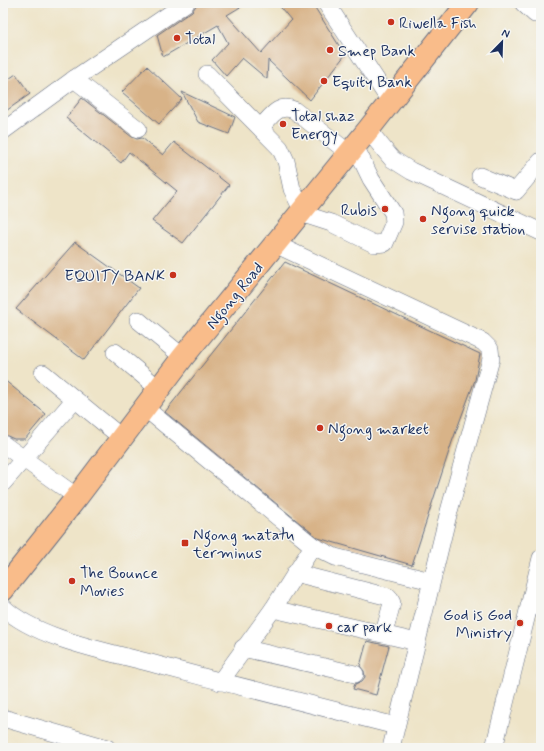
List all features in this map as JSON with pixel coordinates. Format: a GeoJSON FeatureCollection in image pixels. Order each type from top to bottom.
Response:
{"type":"FeatureCollection","features":[{"type":"Feature","properties":{"kind":"main road","name":"Ngong Road"},"geometry":{"type":"LineString","coordinates":[[3,590],[77,497],[183,357],[357,143],[468,3]]}},
{"type":"Feature","properties":{"kind":"street"},"geometry":{"type":"LineString","coordinates":[[3,131],[74,79],[186,3]]}},
{"type":"Feature","properties":{"kind":"street"},"geometry":{"type":"LineString","coordinates":[[326,3],[390,101]]}},
{"type":"Feature","properties":{"kind":"street"},"geometry":{"type":"LineString","coordinates":[[522,3],[535,14],[541,13]]}},
{"type":"Feature","properties":{"kind":"street"},"geometry":{"type":"LineString","coordinates":[[207,74],[261,127],[280,148],[286,161],[292,189],[301,212],[331,223],[374,244],[385,243],[394,222],[393,213],[371,179],[357,143]]}},
{"type":"Feature","properties":{"kind":"street"},"geometry":{"type":"LineString","coordinates":[[74,79],[138,129]]}},
{"type":"Feature","properties":{"kind":"street"},"geometry":{"type":"LineString","coordinates":[[261,127],[280,108],[287,107],[392,159],[411,171],[541,232]]}},
{"type":"Feature","properties":{"kind":"street"},"geometry":{"type":"LineString","coordinates":[[480,176],[516,191],[541,161]]}},
{"type":"Feature","properties":{"kind":"street"},"geometry":{"type":"LineString","coordinates":[[275,244],[483,342],[490,349],[491,359],[431,581],[391,748]]}},
{"type":"Feature","properties":{"kind":"street"},"geometry":{"type":"LineString","coordinates":[[138,320],[183,357]]}},
{"type":"Feature","properties":{"kind":"street"},"geometry":{"type":"LineString","coordinates":[[115,352],[159,389]]}},
{"type":"Feature","properties":{"kind":"street"},"geometry":{"type":"LineString","coordinates":[[43,373],[122,438]]}},
{"type":"Feature","properties":{"kind":"street"},"geometry":{"type":"LineString","coordinates":[[3,483],[74,400]]}},
{"type":"Feature","properties":{"kind":"street"},"geometry":{"type":"LineString","coordinates":[[145,408],[314,546],[336,557],[431,581]]}},
{"type":"Feature","properties":{"kind":"street"},"geometry":{"type":"LineString","coordinates":[[3,444],[77,497]]}},
{"type":"Feature","properties":{"kind":"street"},"geometry":{"type":"LineString","coordinates":[[220,682],[243,648],[273,609],[314,546]]}},
{"type":"Feature","properties":{"kind":"street"},"geometry":{"type":"LineString","coordinates":[[494,748],[541,558]]}},
{"type":"Feature","properties":{"kind":"street"},"geometry":{"type":"LineString","coordinates":[[295,573],[389,597],[392,603],[384,633]]}},
{"type":"Feature","properties":{"kind":"street"},"geometry":{"type":"LineString","coordinates":[[3,607],[13,616],[40,630],[84,645],[220,682],[396,726]]}},
{"type":"Feature","properties":{"kind":"street"},"geometry":{"type":"LineString","coordinates":[[273,609],[384,633],[417,642]]}},
{"type":"Feature","properties":{"kind":"street"},"geometry":{"type":"LineString","coordinates":[[243,648],[355,674]]}},
{"type":"Feature","properties":{"kind":"street"},"geometry":{"type":"LineString","coordinates":[[3,718],[107,748]]}},
{"type":"Feature","properties":{"kind":"building"},"geometry":{"type":"Polygon","coordinates":[[[198,3],[247,3],[227,15],[261,53],[291,20],[277,3],[312,3],[345,55],[310,100],[268,60],[267,79],[242,58],[226,76],[212,60],[228,43],[218,25],[163,57],[157,35],[192,11],[198,3]]]}},
{"type":"Feature","properties":{"kind":"building"},"geometry":{"type":"Polygon","coordinates":[[[147,66],[182,99],[159,124],[122,92],[147,66]]]}},
{"type":"Feature","properties":{"kind":"building"},"geometry":{"type":"Polygon","coordinates":[[[16,74],[30,94],[3,113],[3,83],[16,74]]]}},
{"type":"Feature","properties":{"kind":"building"},"geometry":{"type":"Polygon","coordinates":[[[182,92],[235,117],[229,134],[198,122],[182,92]]]}},
{"type":"Feature","properties":{"kind":"building"},"geometry":{"type":"Polygon","coordinates":[[[82,98],[132,137],[137,139],[142,138],[163,155],[174,142],[229,185],[183,243],[152,221],[177,191],[129,152],[121,163],[66,118],[82,98]]]}},
{"type":"Feature","properties":{"kind":"building"},"geometry":{"type":"Polygon","coordinates":[[[75,242],[139,288],[84,360],[16,309],[75,242]]]}},
{"type":"Feature","properties":{"kind":"building","name":"Ngong market"},"geometry":{"type":"Polygon","coordinates":[[[285,262],[480,354],[475,380],[452,442],[412,565],[318,538],[165,412],[285,262]]]}},
{"type":"Feature","properties":{"kind":"building"},"geometry":{"type":"Polygon","coordinates":[[[3,379],[46,414],[25,439],[14,439],[3,434],[3,379]]]}},
{"type":"Feature","properties":{"kind":"building"},"geometry":{"type":"Polygon","coordinates":[[[367,641],[389,646],[376,695],[353,689],[355,684],[362,681],[365,677],[364,671],[360,666],[367,641]]]}},
{"type":"Feature","properties":{"kind":"place","name":"Riwella Fish"},"geometry":{"type":"Point","coordinates":[391,22]}},
{"type":"Feature","properties":{"kind":"place","name":"Total"},"geometry":{"type":"Point","coordinates":[177,38]}},
{"type":"Feature","properties":{"kind":"place","name":"Smep Bank"},"geometry":{"type":"Point","coordinates":[330,50]}},
{"type":"Feature","properties":{"kind":"place","name":"Equity Bank"},"geometry":{"type":"Point","coordinates":[324,81]}},
{"type":"Feature","properties":{"kind":"place","name":"Total shaz Energy"},"geometry":{"type":"Point","coordinates":[283,124]}},
{"type":"Feature","properties":{"kind":"place","name":"Rubis"},"geometry":{"type":"Point","coordinates":[385,209]}},
{"type":"Feature","properties":{"kind":"place","name":"Ngong quick servise station"},"geometry":{"type":"Point","coordinates":[423,219]}},
{"type":"Feature","properties":{"kind":"place","name":"EQUITY BANK"},"geometry":{"type":"Point","coordinates":[173,275]}},
{"type":"Feature","properties":{"kind":"place","name":"Ngong market"},"geometry":{"type":"Point","coordinates":[320,428]}},
{"type":"Feature","properties":{"kind":"place","name":"Ngong matatu terminus"},"geometry":{"type":"Point","coordinates":[185,543]}},
{"type":"Feature","properties":{"kind":"place","name":"The Bounce Movies"},"geometry":{"type":"Point","coordinates":[72,581]}},
{"type":"Feature","properties":{"kind":"place","name":"God is God Ministry"},"geometry":{"type":"Point","coordinates":[520,623]}},
{"type":"Feature","properties":{"kind":"place","name":"car park"},"geometry":{"type":"Point","coordinates":[329,626]}}]}
